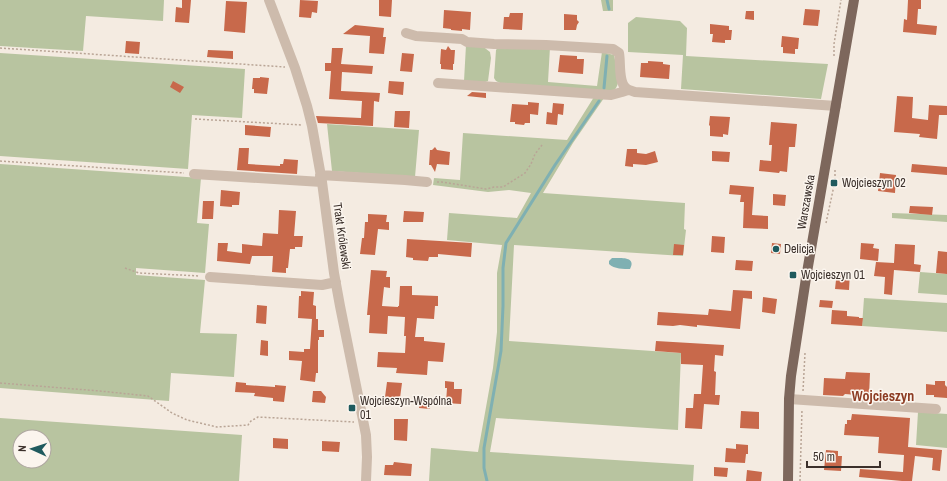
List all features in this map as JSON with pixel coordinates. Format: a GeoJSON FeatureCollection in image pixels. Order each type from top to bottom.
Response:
{"type":"FeatureCollection","features":[{"type":"Feature","properties":{"kind":"main road","name":"Warszawska"},"geometry":{"type":"LineString","coordinates":[[788,481],[789,399],[796,342],[854,0]]}},
{"type":"Feature","properties":{"kind":"street","name":"Trakt Królewski"},"geometry":{"type":"LineString","coordinates":[[269,0],[307,106],[312,126],[340,306],[364,422],[367,448],[366,481]]}},
{"type":"Feature","properties":{"kind":"street"},"geometry":{"type":"LineString","coordinates":[[406,33],[416,36],[462,40],[467,42],[613,49],[619,53],[620,78],[624,87],[635,92],[836,106]]}},
{"type":"Feature","properties":{"kind":"street"},"geometry":{"type":"LineString","coordinates":[[438,83],[611,95],[628,90]]}},
{"type":"Feature","properties":{"kind":"street"},"geometry":{"type":"LineString","coordinates":[[194,174],[321,179],[405,180],[427,182]]}},
{"type":"Feature","properties":{"kind":"street"},"geometry":{"type":"LineString","coordinates":[[210,277],[322,285],[336,282]]}},
{"type":"Feature","properties":{"kind":"street"},"geometry":{"type":"LineString","coordinates":[[789,399],[936,409]]}},
{"type":"Feature","properties":{"kind":"path"},"geometry":{"type":"LineString","coordinates":[[0,48],[294,68]]}},
{"type":"Feature","properties":{"kind":"path"},"geometry":{"type":"LineString","coordinates":[[195,119],[312,126]]}},
{"type":"Feature","properties":{"kind":"path"},"geometry":{"type":"LineString","coordinates":[[427,182],[442,182],[486,189],[503,187],[525,173],[532,164],[535,154],[542,145]]}},
{"type":"Feature","properties":{"kind":"path"},"geometry":{"type":"LineString","coordinates":[[0,160],[194,174]]}},
{"type":"Feature","properties":{"kind":"path"},"geometry":{"type":"LineString","coordinates":[[825,229],[835,181],[835,170]]}},
{"type":"Feature","properties":{"kind":"path"},"geometry":{"type":"LineString","coordinates":[[125,268],[139,273],[210,277]]}},
{"type":"Feature","properties":{"kind":"path"},"geometry":{"type":"LineString","coordinates":[[800,481],[806,348]]}},
{"type":"Feature","properties":{"kind":"path"},"geometry":{"type":"LineString","coordinates":[[0,383],[148,396],[172,413],[187,420],[217,427],[248,425],[251,421],[258,417],[364,422]]}},
{"type":"Feature","properties":{"kind":"green space"},"geometry":{"type":"Polygon","coordinates":[[[0,0],[164,0],[163,21],[86,16],[83,51],[0,46],[0,0]]]}},
{"type":"Feature","properties":{"kind":"green space"},"geometry":{"type":"Polygon","coordinates":[[[601,0],[613,0],[613,11],[603,11],[601,0]]]}},
{"type":"Feature","properties":{"kind":"green space"},"geometry":{"type":"Polygon","coordinates":[[[636,17],[680,21],[687,28],[686,56],[828,64],[821,99],[681,89],[683,55],[628,52],[628,23],[636,17]]]}},
{"type":"Feature","properties":{"kind":"green space"},"geometry":{"type":"Polygon","coordinates":[[[466,45],[481,45],[490,52],[491,58],[488,81],[464,81],[466,45]]]}},
{"type":"Feature","properties":{"kind":"green space"},"geometry":{"type":"Polygon","coordinates":[[[499,46],[550,47],[548,82],[597,86],[602,52],[614,55],[618,74],[618,84],[613,91],[502,84],[494,78],[496,50],[499,46]]]}},
{"type":"Feature","properties":{"kind":"green space"},"geometry":{"type":"Polygon","coordinates":[[[0,53],[245,69],[242,118],[192,115],[188,169],[0,156],[0,53]]]}},
{"type":"Feature","properties":{"kind":"green space"},"geometry":{"type":"Polygon","coordinates":[[[594,97],[604,98],[573,143],[543,193],[685,203],[684,229],[686,230],[683,256],[514,245],[509,341],[681,353],[678,430],[496,418],[490,452],[694,465],[693,481],[429,481],[431,448],[478,452],[493,368],[497,332],[497,273],[502,245],[447,240],[449,213],[517,218],[531,193],[509,190],[488,192],[433,185],[434,178],[460,180],[463,133],[567,140],[594,97]]]}},
{"type":"Feature","properties":{"kind":"green space"},"geometry":{"type":"Polygon","coordinates":[[[327,124],[419,130],[415,177],[332,171],[327,124]]]}},
{"type":"Feature","properties":{"kind":"green space"},"geometry":{"type":"Polygon","coordinates":[[[0,164],[201,178],[197,223],[209,224],[205,273],[136,268],[136,275],[205,280],[200,333],[237,334],[234,377],[171,373],[169,401],[0,388],[0,164]]]}},
{"type":"Feature","properties":{"kind":"green space"},"geometry":{"type":"Polygon","coordinates":[[[892,213],[947,215],[947,222],[892,218],[892,213]]]}},
{"type":"Feature","properties":{"kind":"green space"},"geometry":{"type":"Polygon","coordinates":[[[920,272],[947,274],[947,295],[918,293],[920,272]]]}},
{"type":"Feature","properties":{"kind":"green space"},"geometry":{"type":"Polygon","coordinates":[[[864,298],[947,303],[947,332],[862,326],[864,298]]]}},
{"type":"Feature","properties":{"kind":"green space"},"geometry":{"type":"Polygon","coordinates":[[[918,412],[947,414],[947,448],[916,445],[918,412]]]}},
{"type":"Feature","properties":{"kind":"green space"},"geometry":{"type":"Polygon","coordinates":[[[0,418],[242,435],[239,481],[0,481],[0,418]]]}},
{"type":"Feature","properties":{"kind":"water"},"geometry":{"type":"Polygon","coordinates":[[[612,258],[627,259],[632,265],[630,269],[611,266],[609,261],[612,258]]]}},
{"type":"Feature","properties":{"kind":"building"},"geometry":{"type":"Polygon","coordinates":[[[182,0],[191,0],[189,23],[175,22],[176,7],[182,8],[182,0]]]}},
{"type":"Feature","properties":{"kind":"building"},"geometry":{"type":"Polygon","coordinates":[[[300,0],[318,1],[317,13],[312,12],[311,18],[299,17],[300,0]]]}},
{"type":"Feature","properties":{"kind":"building"},"geometry":{"type":"Polygon","coordinates":[[[379,0],[392,0],[391,17],[379,16],[379,0]]]}},
{"type":"Feature","properties":{"kind":"building"},"geometry":{"type":"Polygon","coordinates":[[[908,0],[921,0],[921,9],[918,9],[917,24],[937,26],[936,35],[903,32],[904,19],[907,20],[908,0]]]}},
{"type":"Feature","properties":{"kind":"building"},"geometry":{"type":"Polygon","coordinates":[[[226,1],[247,2],[245,33],[224,31],[226,1]]]}},
{"type":"Feature","properties":{"kind":"building"},"geometry":{"type":"Polygon","coordinates":[[[805,9],[820,10],[818,26],[803,25],[805,9]]]}},
{"type":"Feature","properties":{"kind":"building"},"geometry":{"type":"Polygon","coordinates":[[[444,10],[471,12],[470,30],[462,29],[462,31],[443,28],[444,10]]]}},
{"type":"Feature","properties":{"kind":"building"},"geometry":{"type":"Polygon","coordinates":[[[746,11],[754,11],[754,20],[745,19],[746,11]]]}},
{"type":"Feature","properties":{"kind":"building"},"geometry":{"type":"Polygon","coordinates":[[[510,13],[523,13],[522,30],[503,29],[504,17],[509,17],[510,13]]]}},
{"type":"Feature","properties":{"kind":"building"},"geometry":{"type":"Polygon","coordinates":[[[564,14],[577,15],[577,20],[579,22],[576,30],[564,30],[564,14]]]}},
{"type":"Feature","properties":{"kind":"building"},"geometry":{"type":"Polygon","coordinates":[[[710,24],[729,26],[729,30],[732,30],[731,40],[725,40],[725,43],[712,42],[713,34],[710,34],[710,24]]]}},
{"type":"Feature","properties":{"kind":"building"},"geometry":{"type":"Polygon","coordinates":[[[355,25],[384,28],[383,37],[386,37],[384,54],[369,53],[370,36],[343,34],[355,25]]]}},
{"type":"Feature","properties":{"kind":"building"},"geometry":{"type":"Polygon","coordinates":[[[782,36],[799,38],[798,49],[795,49],[795,54],[783,53],[783,47],[781,47],[782,36]]]}},
{"type":"Feature","properties":{"kind":"building"},"geometry":{"type":"Polygon","coordinates":[[[126,41],[140,42],[139,54],[125,53],[126,41]]]}},
{"type":"Feature","properties":{"kind":"building"},"geometry":{"type":"Polygon","coordinates":[[[448,46],[451,50],[455,50],[453,70],[441,69],[441,49],[446,50],[448,46]]]}},
{"type":"Feature","properties":{"kind":"building"},"geometry":{"type":"Polygon","coordinates":[[[332,48],[343,48],[341,64],[373,66],[372,74],[342,72],[341,91],[380,93],[379,102],[374,101],[373,126],[318,123],[316,116],[361,118],[362,101],[329,99],[331,71],[325,71],[325,63],[331,63],[332,48]]]}},
{"type":"Feature","properties":{"kind":"building"},"geometry":{"type":"Polygon","coordinates":[[[208,50],[233,51],[233,59],[207,57],[208,50]]]}},
{"type":"Feature","properties":{"kind":"building"},"geometry":{"type":"Polygon","coordinates":[[[402,53],[414,54],[412,72],[400,71],[402,53]]]}},
{"type":"Feature","properties":{"kind":"building"},"geometry":{"type":"Polygon","coordinates":[[[560,55],[577,56],[577,59],[584,59],[583,74],[558,72],[560,55]]]}},
{"type":"Feature","properties":{"kind":"building"},"geometry":{"type":"Polygon","coordinates":[[[648,61],[663,62],[663,64],[670,65],[669,79],[640,77],[641,63],[648,63],[648,61]]]}},
{"type":"Feature","properties":{"kind":"building"},"geometry":{"type":"Polygon","coordinates":[[[253,78],[269,78],[267,94],[254,93],[254,89],[252,89],[253,78]]]}},
{"type":"Feature","properties":{"kind":"building"},"geometry":{"type":"Polygon","coordinates":[[[173,81],[184,87],[180,93],[170,87],[173,81]]]}},
{"type":"Feature","properties":{"kind":"building"},"geometry":{"type":"Polygon","coordinates":[[[389,81],[404,82],[403,95],[388,93],[389,81]]]}},
{"type":"Feature","properties":{"kind":"building"},"geometry":{"type":"Polygon","coordinates":[[[472,92],[486,93],[486,98],[467,96],[472,92]]]}},
{"type":"Feature","properties":{"kind":"building"},"geometry":{"type":"Polygon","coordinates":[[[897,96],[913,97],[912,118],[928,120],[929,105],[947,106],[947,115],[939,115],[937,139],[919,137],[920,134],[894,132],[897,96]]]}},
{"type":"Feature","properties":{"kind":"building"},"geometry":{"type":"Polygon","coordinates":[[[528,102],[539,103],[538,115],[530,114],[530,123],[525,123],[524,125],[510,122],[512,104],[528,105],[528,102]]]}},
{"type":"Feature","properties":{"kind":"building"},"geometry":{"type":"Polygon","coordinates":[[[553,103],[564,104],[563,115],[558,114],[557,125],[546,124],[547,112],[552,113],[553,103]]]}},
{"type":"Feature","properties":{"kind":"building"},"geometry":{"type":"Polygon","coordinates":[[[395,111],[410,111],[409,128],[394,127],[395,111]]]}},
{"type":"Feature","properties":{"kind":"building"},"geometry":{"type":"Polygon","coordinates":[[[710,116],[730,117],[728,135],[723,134],[723,137],[710,136],[710,116]]]}},
{"type":"Feature","properties":{"kind":"building"},"geometry":{"type":"Polygon","coordinates":[[[771,122],[797,124],[795,147],[789,147],[787,172],[780,171],[779,173],[759,171],[760,160],[771,161],[772,145],[769,145],[771,122]]]}},
{"type":"Feature","properties":{"kind":"building"},"geometry":{"type":"Polygon","coordinates":[[[245,125],[271,127],[270,137],[245,135],[245,125]]]}},
{"type":"Feature","properties":{"kind":"building"},"geometry":{"type":"Polygon","coordinates":[[[435,147],[437,150],[450,152],[449,165],[437,164],[435,172],[431,165],[429,165],[430,150],[435,147]]]}},
{"type":"Feature","properties":{"kind":"building"},"geometry":{"type":"Polygon","coordinates":[[[239,148],[249,148],[248,164],[280,166],[280,164],[283,164],[284,159],[298,160],[297,174],[237,170],[239,148]]]}},
{"type":"Feature","properties":{"kind":"building"},"geometry":{"type":"Polygon","coordinates":[[[627,149],[637,149],[637,153],[646,154],[655,151],[658,162],[646,165],[633,164],[633,167],[625,166],[627,149]]]}},
{"type":"Feature","properties":{"kind":"building"},"geometry":{"type":"Polygon","coordinates":[[[712,151],[730,152],[729,162],[712,161],[712,151]]]}},
{"type":"Feature","properties":{"kind":"building"},"geometry":{"type":"Polygon","coordinates":[[[912,164],[947,167],[947,175],[911,172],[912,164]]]}},
{"type":"Feature","properties":{"kind":"building"},"geometry":{"type":"Polygon","coordinates":[[[880,173],[896,175],[895,193],[878,191],[880,173]]]}},
{"type":"Feature","properties":{"kind":"building"},"geometry":{"type":"Polygon","coordinates":[[[730,185],[754,187],[752,215],[768,216],[768,229],[743,228],[744,202],[740,202],[741,195],[729,194],[730,185]]]}},
{"type":"Feature","properties":{"kind":"building"},"geometry":{"type":"Polygon","coordinates":[[[221,190],[240,192],[239,205],[232,205],[232,207],[220,206],[221,190]]]}},
{"type":"Feature","properties":{"kind":"building"},"geometry":{"type":"Polygon","coordinates":[[[773,194],[786,195],[785,206],[773,205],[773,194]]]}},
{"type":"Feature","properties":{"kind":"building"},"geometry":{"type":"Polygon","coordinates":[[[203,201],[214,201],[213,219],[202,219],[203,201]]]}},
{"type":"Feature","properties":{"kind":"building"},"geometry":{"type":"Polygon","coordinates":[[[910,206],[933,207],[932,215],[909,213],[910,206]]]}},
{"type":"Feature","properties":{"kind":"building"},"geometry":{"type":"Polygon","coordinates":[[[279,210],[296,211],[294,236],[303,236],[302,247],[290,249],[286,273],[272,272],[273,256],[252,256],[250,264],[217,261],[218,243],[228,243],[227,251],[242,253],[242,244],[262,246],[263,233],[278,234],[279,210]]]}},
{"type":"Feature","properties":{"kind":"building"},"geometry":{"type":"Polygon","coordinates":[[[404,211],[424,212],[423,222],[403,222],[404,211]]]}},
{"type":"Feature","properties":{"kind":"building"},"geometry":{"type":"Polygon","coordinates":[[[368,214],[387,215],[386,222],[389,222],[389,230],[378,229],[375,255],[360,254],[362,238],[364,238],[365,222],[368,222],[368,214]]]}},
{"type":"Feature","properties":{"kind":"building"},"geometry":{"type":"Polygon","coordinates":[[[712,236],[725,237],[724,253],[711,252],[712,236]]]}},
{"type":"Feature","properties":{"kind":"building"},"geometry":{"type":"Polygon","coordinates":[[[407,239],[472,243],[471,257],[438,254],[438,257],[429,257],[428,261],[413,260],[413,258],[406,257],[407,239]]]}},
{"type":"Feature","properties":{"kind":"building","name":"Delicja"},"geometry":{"type":"Polygon","coordinates":[[[772,243],[781,244],[780,254],[771,253],[772,243]]]}},
{"type":"Feature","properties":{"kind":"building"},"geometry":{"type":"Polygon","coordinates":[[[861,243],[874,244],[873,248],[879,249],[878,261],[860,259],[861,243]]]}},
{"type":"Feature","properties":{"kind":"building"},"geometry":{"type":"Polygon","coordinates":[[[674,244],[684,245],[683,255],[673,255],[674,244]]]}},
{"type":"Feature","properties":{"kind":"building"},"geometry":{"type":"Polygon","coordinates":[[[895,244],[915,245],[914,264],[921,265],[920,272],[894,270],[892,295],[884,294],[885,277],[874,276],[876,262],[894,263],[895,244]]]}},
{"type":"Feature","properties":{"kind":"building"},"geometry":{"type":"Polygon","coordinates":[[[938,251],[947,252],[947,274],[936,273],[938,251]]]}},
{"type":"Feature","properties":{"kind":"building"},"geometry":{"type":"Polygon","coordinates":[[[736,260],[753,261],[752,271],[735,270],[736,260]]]}},
{"type":"Feature","properties":{"kind":"building"},"geometry":{"type":"Polygon","coordinates":[[[371,270],[387,271],[386,277],[390,277],[390,288],[384,287],[382,306],[399,306],[400,286],[412,286],[412,295],[438,296],[438,306],[435,306],[434,319],[417,318],[415,337],[424,337],[424,341],[445,343],[443,362],[428,361],[427,375],[396,373],[397,368],[377,367],[378,352],[405,353],[405,317],[388,316],[387,334],[369,333],[370,315],[367,315],[371,270]]]}},
{"type":"Feature","properties":{"kind":"building"},"geometry":{"type":"Polygon","coordinates":[[[837,271],[850,272],[849,290],[835,289],[837,271]]]}},
{"type":"Feature","properties":{"kind":"building"},"geometry":{"type":"Polygon","coordinates":[[[733,290],[752,291],[752,299],[743,298],[740,329],[697,325],[697,327],[657,325],[658,312],[708,315],[709,309],[731,311],[733,290]]]}},
{"type":"Feature","properties":{"kind":"building"},"geometry":{"type":"Polygon","coordinates":[[[301,291],[314,292],[313,305],[316,306],[318,330],[324,330],[324,337],[319,337],[318,340],[318,373],[316,373],[315,382],[300,380],[302,361],[289,360],[289,351],[304,352],[304,349],[310,349],[312,319],[298,318],[299,296],[301,296],[301,291]]]}},
{"type":"Feature","properties":{"kind":"building"},"geometry":{"type":"Polygon","coordinates":[[[763,297],[777,299],[775,314],[762,312],[763,297]]]}},
{"type":"Feature","properties":{"kind":"building"},"geometry":{"type":"Polygon","coordinates":[[[820,300],[833,301],[832,308],[819,307],[820,300]]]}},
{"type":"Feature","properties":{"kind":"building"},"geometry":{"type":"Polygon","coordinates":[[[257,305],[267,306],[266,324],[256,323],[257,305]]]}},
{"type":"Feature","properties":{"kind":"building"},"geometry":{"type":"Polygon","coordinates":[[[832,310],[847,311],[847,316],[863,318],[862,326],[831,324],[832,310]]]}},
{"type":"Feature","properties":{"kind":"building"},"geometry":{"type":"Polygon","coordinates":[[[261,340],[268,341],[268,356],[260,355],[261,340]]]}},
{"type":"Feature","properties":{"kind":"building"},"geometry":{"type":"Polygon","coordinates":[[[656,341],[724,345],[723,356],[715,355],[715,395],[720,395],[719,405],[704,404],[702,429],[685,428],[686,408],[693,408],[694,394],[701,394],[703,365],[681,364],[681,353],[655,351],[656,341]]]}},
{"type":"Feature","properties":{"kind":"building"},"geometry":{"type":"Polygon","coordinates":[[[846,372],[870,373],[869,396],[845,394],[843,396],[823,395],[824,378],[845,379],[846,372]]]}},
{"type":"Feature","properties":{"kind":"building"},"geometry":{"type":"Polygon","coordinates":[[[445,381],[454,382],[454,389],[462,389],[461,404],[446,403],[447,388],[445,388],[445,381]]]}},
{"type":"Feature","properties":{"kind":"building"},"geometry":{"type":"Polygon","coordinates":[[[935,381],[945,381],[945,385],[947,387],[947,398],[926,395],[926,384],[935,385],[935,381]]]}},
{"type":"Feature","properties":{"kind":"building"},"geometry":{"type":"Polygon","coordinates":[[[236,382],[246,383],[246,385],[275,387],[275,385],[286,386],[284,402],[273,401],[273,398],[254,396],[255,393],[235,392],[236,382]]]}},
{"type":"Feature","properties":{"kind":"building"},"geometry":{"type":"Polygon","coordinates":[[[387,382],[402,383],[400,398],[385,397],[387,382]]]}},
{"type":"Feature","properties":{"kind":"building"},"geometry":{"type":"Polygon","coordinates":[[[313,391],[321,391],[326,397],[325,403],[312,402],[313,391]]]}},
{"type":"Feature","properties":{"kind":"building"},"geometry":{"type":"Polygon","coordinates":[[[420,399],[431,400],[430,409],[419,408],[420,399]]]}},
{"type":"Feature","properties":{"kind":"building"},"geometry":{"type":"Polygon","coordinates":[[[741,411],[759,412],[759,429],[740,428],[741,411]]]}},
{"type":"Feature","properties":{"kind":"building"},"geometry":{"type":"Polygon","coordinates":[[[852,414],[910,418],[908,447],[942,450],[940,471],[932,470],[933,458],[915,456],[912,481],[859,477],[860,469],[903,472],[904,455],[878,453],[879,437],[844,435],[845,424],[847,424],[847,420],[851,420],[852,414]]]}},
{"type":"Feature","properties":{"kind":"building"},"geometry":{"type":"Polygon","coordinates":[[[394,419],[408,419],[407,441],[394,440],[394,419]]]}},
{"type":"Feature","properties":{"kind":"building"},"geometry":{"type":"Polygon","coordinates":[[[273,438],[288,439],[288,449],[273,448],[273,438]]]}},
{"type":"Feature","properties":{"kind":"building"},"geometry":{"type":"Polygon","coordinates":[[[322,441],[340,442],[339,452],[322,451],[322,441]]]}},
{"type":"Feature","properties":{"kind":"building"},"geometry":{"type":"Polygon","coordinates":[[[736,444],[748,445],[748,454],[746,454],[745,463],[725,462],[726,448],[736,449],[736,444]]]}},
{"type":"Feature","properties":{"kind":"building"},"geometry":{"type":"Polygon","coordinates":[[[826,450],[838,451],[838,456],[842,456],[841,471],[824,470],[826,450]]]}},
{"type":"Feature","properties":{"kind":"building"},"geometry":{"type":"Polygon","coordinates":[[[394,462],[412,464],[411,476],[384,475],[385,465],[393,465],[394,462]]]}},
{"type":"Feature","properties":{"kind":"building"},"geometry":{"type":"Polygon","coordinates":[[[714,467],[728,468],[727,477],[714,476],[714,467]]]}},
{"type":"Feature","properties":{"kind":"building"},"geometry":{"type":"Polygon","coordinates":[[[747,470],[762,472],[761,481],[746,481],[747,470]]]}},
{"type":"Feature","properties":{"kind":"waterway"},"geometry":{"type":"LineString","coordinates":[[607,0],[609,9]]}},
{"type":"Feature","properties":{"kind":"waterway"},"geometry":{"type":"LineString","coordinates":[[604,88],[607,56]]}},
{"type":"Feature","properties":{"kind":"waterway"},"geometry":{"type":"LineString","coordinates":[[487,481],[484,468],[484,448],[501,351],[503,268],[506,243],[555,165],[599,101]]}},
{"type":"Feature","properties":{"kind":"place","name":"Wojcieszyn 02"},"geometry":{"type":"Point","coordinates":[834,183]}},
{"type":"Feature","properties":{"kind":"place","name":"Delicja"},"geometry":{"type":"Point","coordinates":[776,249]}},
{"type":"Feature","properties":{"kind":"place","name":"Wojcieszyn 01"},"geometry":{"type":"Point","coordinates":[793,275]}},
{"type":"Feature","properties":{"kind":"place","name":"Wojcieszyn-Wspólna 01"},"geometry":{"type":"Point","coordinates":[352,408]}},
{"type":"Feature","properties":{"kind":"district","name":"Wojcieszyn"},"geometry":{"type":"Point","coordinates":[883,396]}}]}
